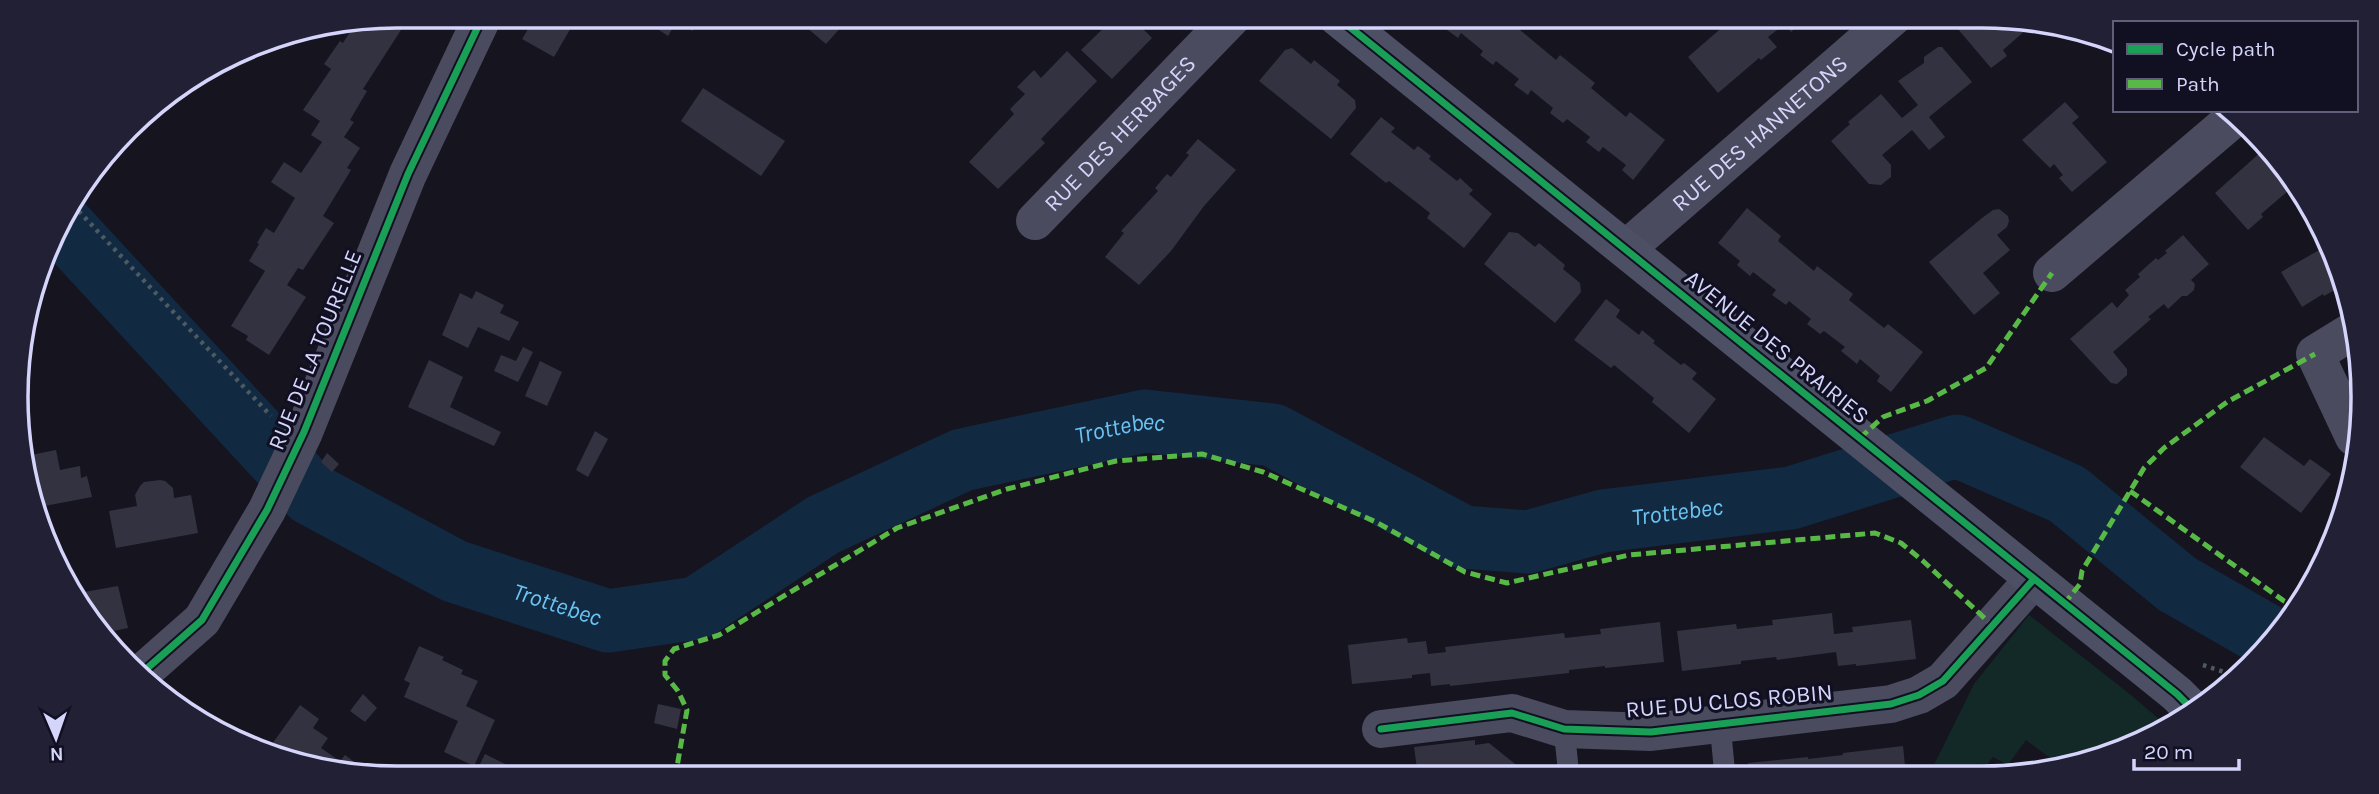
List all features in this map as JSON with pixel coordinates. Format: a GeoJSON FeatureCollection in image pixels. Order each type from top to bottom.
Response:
{"type":"FeatureCollection","features":[{"type":"Feature","properties":{"kind":"street","name":"RUE DE LA TOURELLE"},"geometry":{"type":"LineString","coordinates":[[147,668],[202,620],[267,510],[296,449],[408,174],[477,28]]}},
{"type":"Feature","properties":{"kind":"street","name":"RUE DES HERBAGES"},"geometry":{"type":"LineString","coordinates":[[1035,221],[1221,28]]}},
{"type":"Feature","properties":{"kind":"street","name":"AVENUE DES PRAIRIES"},"geometry":{"type":"LineString","coordinates":[[1351,28],[2187,704]]}},
{"type":"Feature","properties":{"kind":"street","name":"RUE DES HANNETONS"},"geometry":{"type":"LineString","coordinates":[[1626,250],[1880,28]]}},
{"type":"Feature","properties":{"kind":"street"},"geometry":{"type":"LineString","coordinates":[[2052,273],[2228,123]]}},
{"type":"Feature","properties":{"kind":"street"},"geometry":{"type":"LineString","coordinates":[[2346,335],[2315,354],[2349,427]]}},
{"type":"Feature","properties":{"kind":"street","name":"RUE DU CLOS ROBIN"},"geometry":{"type":"LineString","coordinates":[[1381,729],[1512,713],[1564,729],[1651,732],[1891,704],[1919,695],[1943,681],[2034,579]]}},
{"type":"Feature","properties":{"kind":"lane","name":"RUE DU CLOS ROBIN"},"geometry":{"type":"LineString","coordinates":[[1720,724],[1724,766]]}},
{"type":"Feature","properties":{"kind":"lane"},"geometry":{"type":"LineString","coordinates":[[1564,729],[1568,766]]}},
{"type":"Feature","properties":{"kind":"path"},"geometry":{"type":"LineString","coordinates":[[78,210],[296,449]]}},
{"type":"Feature","properties":{"kind":"green space"},"geometry":{"type":"Polygon","coordinates":[[[2029,615],[2160,720],[2123,738],[2054,759],[2026,740],[2008,765],[1993,757],[1986,766],[1933,766],[1974,684],[2029,615]]]}},
{"type":"Feature","properties":{"kind":"building"},"geometry":{"type":"Polygon","coordinates":[[[402,28],[363,89],[367,91],[350,120],[354,122],[344,137],[360,148],[347,168],[351,170],[323,216],[334,223],[303,270],[298,268],[287,285],[306,297],[269,355],[246,340],[248,336],[231,326],[265,271],[249,261],[259,244],[257,243],[266,228],[274,233],[295,198],[271,182],[284,162],[301,173],[322,142],[311,135],[320,121],[303,110],[331,69],[324,64],[340,41],[343,43],[351,31],[402,28]]]}},
{"type":"Feature","properties":{"kind":"building"},"geometry":{"type":"Polygon","coordinates":[[[529,28],[571,28],[554,57],[522,39],[529,28]]]}},
{"type":"Feature","properties":{"kind":"building"},"geometry":{"type":"Polygon","coordinates":[[[656,28],[673,28],[668,36],[656,28]]]}},
{"type":"Feature","properties":{"kind":"building"},"geometry":{"type":"Polygon","coordinates":[[[807,28],[840,28],[826,44],[807,28]]]}},
{"type":"Feature","properties":{"kind":"building"},"geometry":{"type":"Polygon","coordinates":[[[1104,28],[1142,28],[1152,38],[1112,79],[1081,50],[1104,28]]]}},
{"type":"Feature","properties":{"kind":"building"},"geometry":{"type":"Polygon","coordinates":[[[1444,28],[1522,28],[1520,30],[1556,60],[1560,55],[1595,83],[1591,88],[1626,117],[1630,112],[1665,140],[1633,180],[1622,170],[1626,165],[1603,147],[1599,152],[1586,142],[1590,137],[1567,119],[1563,123],[1550,113],[1553,108],[1531,90],[1528,95],[1514,85],[1519,79],[1496,61],[1493,65],[1480,55],[1483,51],[1461,33],[1458,38],[1444,28]]]}},
{"type":"Feature","properties":{"kind":"building"},"geometry":{"type":"Polygon","coordinates":[[[1721,28],[1780,28],[1768,37],[1777,47],[1761,60],[1759,58],[1718,93],[1688,57],[1721,28]]]}},
{"type":"Feature","properties":{"kind":"building"},"geometry":{"type":"Polygon","coordinates":[[[1957,28],[2025,31],[2003,50],[2007,56],[1991,68],[1957,28]]]}},
{"type":"Feature","properties":{"kind":"building"},"geometry":{"type":"Polygon","coordinates":[[[1942,47],[1972,82],[1929,117],[1945,137],[1929,150],[1912,130],[1882,155],[1891,165],[1891,177],[1881,185],[1869,184],[1831,141],[1850,124],[1848,122],[1881,94],[1902,118],[1918,105],[1898,81],[1924,63],[1924,57],[1942,47]]]}},
{"type":"Feature","properties":{"kind":"building"},"geometry":{"type":"Polygon","coordinates":[[[1292,48],[1311,64],[1314,60],[1340,81],[1337,85],[1355,100],[1356,108],[1331,139],[1259,81],[1285,50],[1292,48]]]}},
{"type":"Feature","properties":{"kind":"building"},"geometry":{"type":"Polygon","coordinates":[[[1067,51],[1097,81],[1041,139],[1045,143],[998,189],[969,162],[1014,114],[1010,109],[1025,94],[1017,87],[1034,70],[1041,78],[1067,51]]]}},
{"type":"Feature","properties":{"kind":"building"},"geometry":{"type":"Polygon","coordinates":[[[703,88],[785,141],[761,176],[681,121],[703,88]]]}},
{"type":"Feature","properties":{"kind":"building"},"geometry":{"type":"Polygon","coordinates":[[[2065,102],[2079,117],[2072,123],[2107,162],[2072,192],[2059,178],[2063,175],[2054,164],[2050,168],[2022,140],[2065,102]]]}},
{"type":"Feature","properties":{"kind":"building"},"geometry":{"type":"Polygon","coordinates":[[[1381,117],[1395,128],[1391,132],[1414,150],[1418,146],[1431,156],[1429,159],[1457,181],[1460,178],[1473,190],[1469,194],[1492,214],[1464,248],[1427,218],[1430,213],[1350,154],[1381,117]]]}},
{"type":"Feature","properties":{"kind":"building"},"geometry":{"type":"Polygon","coordinates":[[[1198,139],[1236,170],[1204,206],[1171,251],[1139,285],[1105,257],[1124,233],[1121,231],[1158,191],[1155,188],[1167,174],[1171,177],[1198,139]]]}},
{"type":"Feature","properties":{"kind":"building"},"geometry":{"type":"Polygon","coordinates":[[[2259,154],[2288,191],[2261,214],[2263,217],[2248,230],[2215,193],[2259,154]]]}},
{"type":"Feature","properties":{"kind":"building"},"geometry":{"type":"Polygon","coordinates":[[[1747,208],[1781,236],[1778,241],[1814,271],[1817,266],[1853,294],[1849,300],[1884,328],[1888,324],[1923,352],[1891,392],[1877,381],[1880,376],[1860,359],[1857,364],[1841,351],[1845,347],[1824,331],[1820,334],[1807,324],[1811,319],[1789,301],[1786,305],[1772,295],[1776,290],[1753,272],[1750,276],[1737,265],[1740,261],[1718,243],[1747,208]]]}},
{"type":"Feature","properties":{"kind":"building"},"geometry":{"type":"Polygon","coordinates":[[[1999,209],[2008,216],[2009,221],[2007,227],[1997,235],[2010,250],[1983,273],[2000,293],[1974,315],[1929,262],[1982,218],[1999,209]]]}},
{"type":"Feature","properties":{"kind":"building"},"geometry":{"type":"Polygon","coordinates":[[[1509,232],[1518,233],[1535,247],[1539,243],[1565,265],[1563,269],[1580,283],[1581,292],[1555,323],[1484,264],[1509,232]]]}},
{"type":"Feature","properties":{"kind":"building"},"geometry":{"type":"Polygon","coordinates":[[[2183,235],[2209,264],[2191,280],[2195,284],[2194,290],[2187,296],[2182,296],[2168,309],[2164,304],[2113,352],[2127,369],[2127,375],[2117,384],[2111,383],[2070,339],[2112,302],[2117,308],[2129,295],[2125,290],[2140,277],[2138,274],[2156,258],[2158,260],[2167,253],[2165,251],[2183,235]]]}},
{"type":"Feature","properties":{"kind":"building"},"geometry":{"type":"Polygon","coordinates":[[[2320,249],[2335,290],[2302,307],[2281,272],[2320,249]]]}},
{"type":"Feature","properties":{"kind":"building"},"geometry":{"type":"Polygon","coordinates":[[[476,291],[504,305],[500,313],[519,322],[509,341],[478,327],[468,348],[442,335],[460,293],[472,299],[476,291]]]}},
{"type":"Feature","properties":{"kind":"building"},"geometry":{"type":"Polygon","coordinates":[[[1606,299],[1620,310],[1616,317],[1639,335],[1642,330],[1655,341],[1653,343],[1681,365],[1684,363],[1697,373],[1692,379],[1716,399],[1689,433],[1652,402],[1654,398],[1614,365],[1611,368],[1574,340],[1606,299]]]}},
{"type":"Feature","properties":{"kind":"building"},"geometry":{"type":"Polygon","coordinates":[[[523,347],[533,352],[518,382],[494,371],[501,355],[516,361],[523,347]]]}},
{"type":"Feature","properties":{"kind":"building"},"geometry":{"type":"Polygon","coordinates":[[[429,360],[463,377],[450,407],[501,432],[494,446],[408,407],[429,360]]]}},
{"type":"Feature","properties":{"kind":"building"},"geometry":{"type":"Polygon","coordinates":[[[540,361],[562,372],[547,406],[525,396],[540,361]]]}},
{"type":"Feature","properties":{"kind":"building"},"geometry":{"type":"Polygon","coordinates":[[[595,431],[608,439],[588,477],[576,470],[595,431]]]}},
{"type":"Feature","properties":{"kind":"building"},"geometry":{"type":"Polygon","coordinates":[[[2264,437],[2304,466],[2310,459],[2331,474],[2301,513],[2240,467],[2264,437]]]}},
{"type":"Feature","properties":{"kind":"building"},"geometry":{"type":"Polygon","coordinates":[[[56,450],[60,470],[80,466],[81,478],[87,476],[92,497],[45,506],[33,455],[56,450]]]}},
{"type":"Feature","properties":{"kind":"building"},"geometry":{"type":"Polygon","coordinates":[[[327,453],[339,464],[332,472],[321,462],[327,453]]]}},
{"type":"Feature","properties":{"kind":"building"},"geometry":{"type":"Polygon","coordinates":[[[160,480],[173,488],[174,498],[191,495],[198,533],[116,548],[109,511],[137,506],[135,495],[140,486],[144,482],[160,480]]]}},
{"type":"Feature","properties":{"kind":"building"},"geometry":{"type":"Polygon","coordinates":[[[118,586],[128,628],[112,631],[84,592],[118,586]]]}},
{"type":"Feature","properties":{"kind":"building"},"geometry":{"type":"Polygon","coordinates":[[[1832,613],[1834,634],[1853,632],[1852,627],[1911,620],[1916,659],[1838,666],[1836,652],[1777,660],[1776,657],[1741,661],[1741,664],[1682,671],[1677,631],[1736,624],[1737,629],[1773,625],[1772,620],[1832,613]]]}},
{"type":"Feature","properties":{"kind":"building"},"geometry":{"type":"Polygon","coordinates":[[[1660,622],[1664,662],[1569,670],[1569,673],[1450,686],[1431,686],[1430,673],[1412,675],[1412,678],[1352,684],[1348,645],[1407,638],[1408,643],[1426,641],[1428,654],[1446,652],[1445,647],[1564,633],[1565,638],[1601,634],[1600,629],[1660,622]]]}},
{"type":"Feature","properties":{"kind":"building"},"geometry":{"type":"Polygon","coordinates":[[[419,646],[444,657],[442,660],[463,670],[461,674],[478,681],[466,706],[495,720],[474,766],[444,752],[458,721],[404,697],[410,683],[404,680],[419,646]]]}},
{"type":"Feature","properties":{"kind":"building"},"geometry":{"type":"Polygon","coordinates":[[[363,694],[377,708],[365,722],[350,711],[363,694]]]}},
{"type":"Feature","properties":{"kind":"building"},"geometry":{"type":"Polygon","coordinates":[[[658,704],[681,709],[677,729],[654,723],[658,704]]]}},
{"type":"Feature","properties":{"kind":"building"},"geometry":{"type":"Polygon","coordinates":[[[300,705],[319,719],[313,728],[328,738],[321,748],[340,761],[345,755],[356,764],[325,759],[272,744],[300,705]]]}},
{"type":"Feature","properties":{"kind":"building"},"geometry":{"type":"Polygon","coordinates":[[[1475,740],[1475,745],[1489,743],[1518,766],[1417,766],[1414,747],[1475,740]]]}},
{"type":"Feature","properties":{"kind":"building"},"geometry":{"type":"Polygon","coordinates":[[[1903,746],[1905,766],[1748,766],[1748,763],[1808,759],[1903,746]]]}},
{"type":"Feature","properties":{"kind":"building"},"geometry":{"type":"Polygon","coordinates":[[[485,754],[509,766],[479,766],[485,754]]]}},
{"type":"Feature","properties":{"kind":"waterway","name":"Trottebec"},"geometry":{"type":"LineString","coordinates":[[67,231],[311,494],[454,571],[608,621],[697,608],[823,525],[962,460],[1145,421],[1273,435],[1463,537],[1528,542],[1603,521],[1791,498],[1957,446],[2067,494],[2177,584],[2264,634]]}},
{"type":"Feature","properties":{"kind":"marked path"},"geometry":{"type":"LineString","coordinates":[[1860,438],[1883,417],[1927,401],[1986,368],[2052,273]]}},
{"type":"Feature","properties":{"kind":"marked path"},"geometry":{"type":"LineString","coordinates":[[2064,604],[2080,584],[2082,571],[2144,468],[2164,448],[2227,402],[2315,354]]}},
{"type":"Feature","properties":{"kind":"marked path"},"geometry":{"type":"LineString","coordinates":[[677,766],[687,710],[678,691],[665,675],[665,661],[674,649],[719,635],[897,528],[1007,489],[1116,461],[1202,454],[1263,472],[1376,522],[1465,572],[1507,583],[1629,555],[1875,533],[1901,543],[1993,626]]}},
{"type":"Feature","properties":{"kind":"marked path"},"geometry":{"type":"LineString","coordinates":[[2130,491],[2288,603]]}},
{"type":"Feature","properties":{"kind":"cycle path"},"geometry":{"type":"LineString","coordinates":[[147,668],[202,620],[267,510],[304,432],[408,174],[477,28]]}},
{"type":"Feature","properties":{"kind":"cycle path"},"geometry":{"type":"LineString","coordinates":[[1351,28],[2187,704]]}},
{"type":"Feature","properties":{"kind":"cycle path"},"geometry":{"type":"LineString","coordinates":[[1381,729],[1512,713],[1564,729],[1651,732],[1891,704],[1919,695],[1943,681],[2034,579]]}}]}
